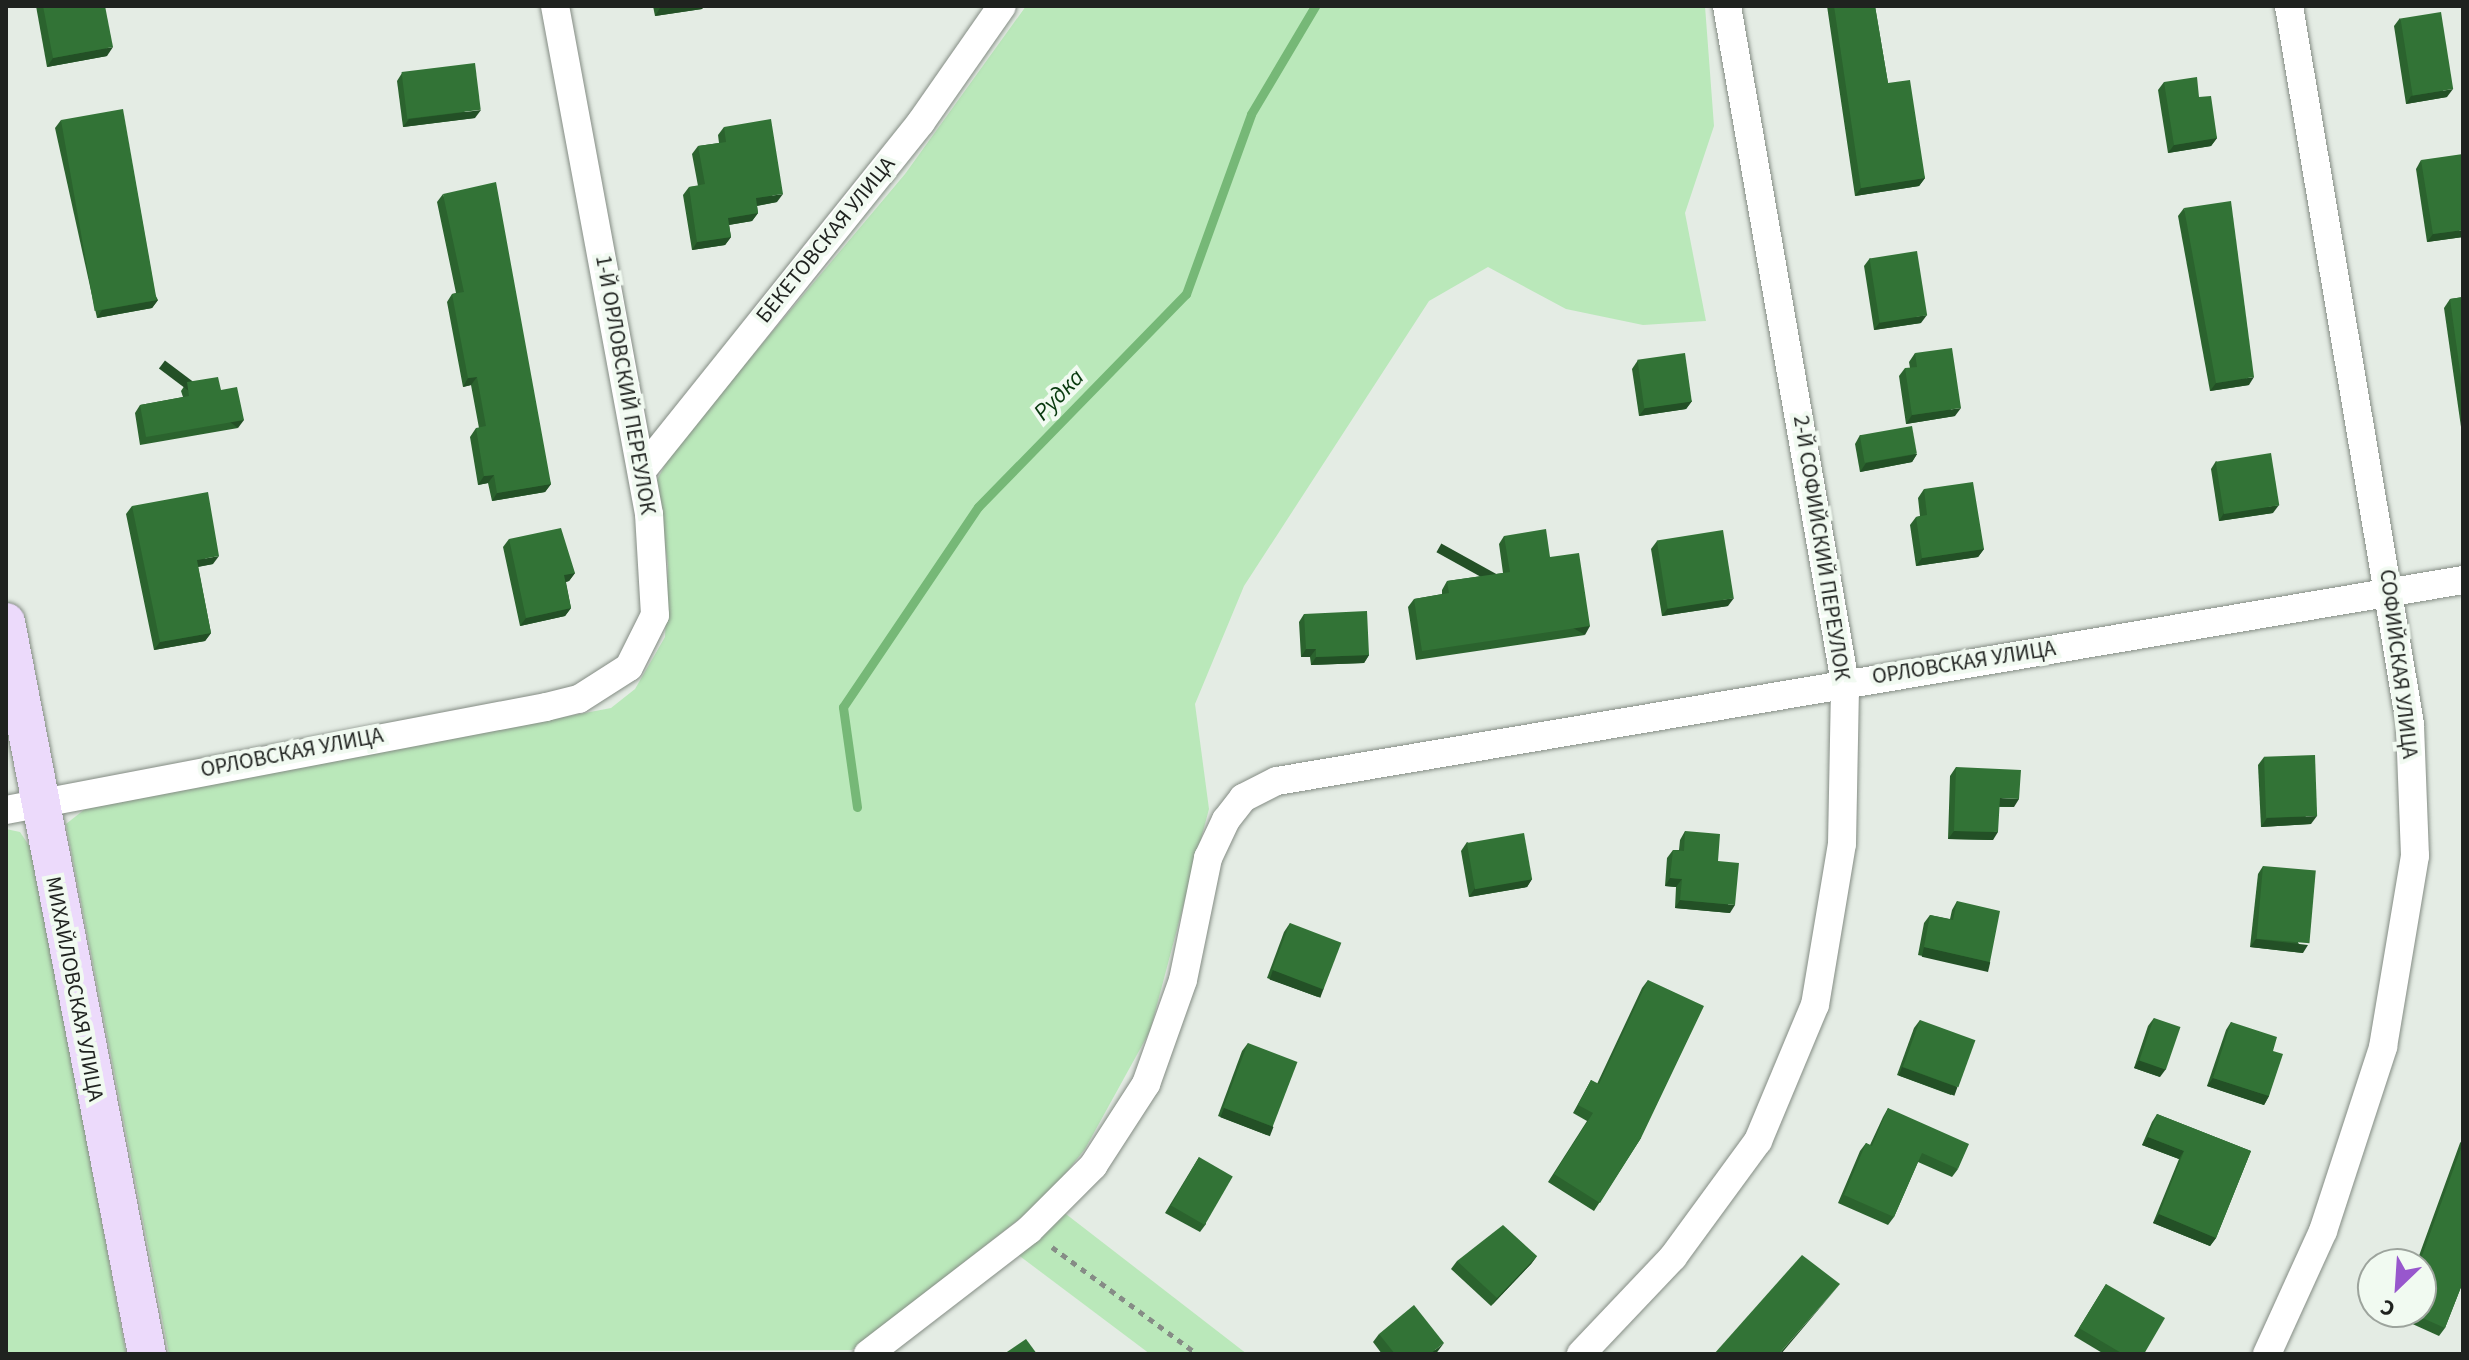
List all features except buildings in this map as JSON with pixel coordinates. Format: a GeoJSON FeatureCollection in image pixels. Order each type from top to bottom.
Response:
{"type":"FeatureCollection","features":[{"type":"Feature","properties":{"kind":"street","name":"1-Й ОРЛОВСКИЙ ПЕРЕУЛОК"},"geometry":{"type":"LineString","coordinates":[[546,707],[579,699],[629,667],[655,615],[644,468],[555,6]]}},
{"type":"Feature","properties":{"kind":"street","name":"БЕКЕТОВСКАЯ УЛИЦА"},"geometry":{"type":"LineString","coordinates":[[644,468],[921,122],[1002,6]]}},
{"type":"Feature","properties":{"kind":"street","name":"2-Й СОФИЙСКИЙ ПЕРЕУЛОК"},"geometry":{"type":"LineString","coordinates":[[1581,1354],[1673,1257],[1758,1141],[1815,1005],[1842,844],[1845,683],[1727,6]]}},
{"type":"Feature","properties":{"kind":"street","name":"СОФИЙСКАЯ УЛИЦА"},"geometry":{"type":"LineString","coordinates":[[2267,1354],[2323,1231],[2383,1047],[2403,951],[2415,856],[2410,724],[2289,6]]}},
{"type":"Feature","properties":{"kind":"street","name":"ОРЛОВСКАЯ УЛИЦА"},"geometry":{"type":"LineString","coordinates":[[868,1354],[1029,1230],[1093,1166],[1146,1084],[1183,980],[1208,858],[1243,798],[1277,781],[2463,580]]}},
{"type":"Feature","properties":{"kind":"street","name":"МИХАЙЛОВСКАЯ УЛИЦА"},"geometry":{"type":"LineString","coordinates":[[6,622],[22,807],[147,1354]]}},
{"type":"Feature","properties":{"kind":"street","name":"ОРЛОВСКАЯ УЛИЦА"},"geometry":{"type":"LineString","coordinates":[[22,807],[546,707]]}},
{"type":"Feature","properties":{"kind":"path"},"geometry":{"type":"LineString","coordinates":[[1029,1230],[1197,1354]]}},
{"type":"Feature","properties":{"kind":"green space"},"geometry":{"type":"Polygon","coordinates":[[[1026,6],[1705,6],[1714,126],[1685,213],[1706,321],[1643,325],[1566,309],[1488,267],[1429,301],[1244,586],[1195,704],[1209,809],[1150,1031],[1085,1149],[1046,1198],[852,1350],[169,1354],[66,824],[85,809],[611,708],[635,689],[665,637],[668,565],[656,482],[673,450],[905,174],[1026,6]]]}},
{"type":"Feature","properties":{"kind":"green space"},"geometry":{"type":"Polygon","coordinates":[[[6,829],[20,832],[34,853],[126,1354],[6,1354],[6,829]]]}},
{"type":"Feature","properties":{"kind":"green space"},"geometry":{"type":"Polygon","coordinates":[[[1062,1211],[1247,1354],[1150,1354],[1017,1254],[1062,1211]]]}},
{"type":"Feature","properties":{"kind":"waterway","name":"Рудка"},"geometry":{"type":"LineString","coordinates":[[857,807],[843,707],[978,507],[1186,294],[1251,114],[1315,6]]}}]}
